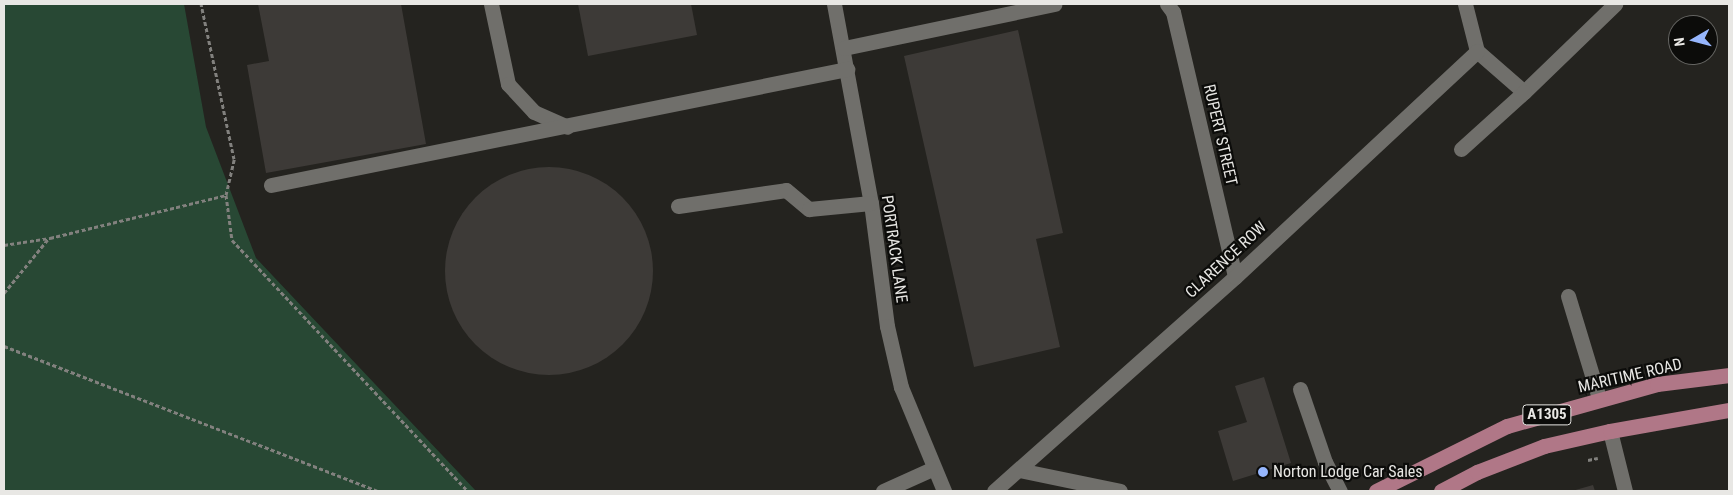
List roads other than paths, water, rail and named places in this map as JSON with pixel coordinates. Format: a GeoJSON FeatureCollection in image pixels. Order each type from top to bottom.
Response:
{"type":"FeatureCollection","features":[{"type":"Feature","properties":{"kind":"main road","name":"MARITIME ROAD"},"geometry":{"type":"LineString","coordinates":[[1376,491],[1507,426],[1599,398],[1657,384],[1729,375]]}},
{"type":"Feature","properties":{"kind":"main road","name":"A1305"},"geometry":{"type":"LineString","coordinates":[[1441,491],[1477,472],[1544,446],[1610,431],[1729,410]]}},
{"type":"Feature","properties":{"kind":"street"},"geometry":{"type":"LineString","coordinates":[[491,4],[508,84],[534,112],[567,126]]}},
{"type":"Feature","properties":{"kind":"street","name":"PORTRACK LANE"},"geometry":{"type":"LineString","coordinates":[[834,4],[844,48],[870,202],[891,344],[901,387],[932,469],[944,491]]}},
{"type":"Feature","properties":{"kind":"street"},"geometry":{"type":"LineString","coordinates":[[844,48],[1054,4]]}},
{"type":"Feature","properties":{"kind":"street","name":"RUPERT STREET"},"geometry":{"type":"LineString","coordinates":[[1167,4],[1173,12],[1235,276]]}},
{"type":"Feature","properties":{"kind":"street"},"geometry":{"type":"LineString","coordinates":[[1465,4],[1477,51],[1524,92]]}},
{"type":"Feature","properties":{"kind":"street"},"geometry":{"type":"LineString","coordinates":[[1461,149],[1524,92],[1615,4]]}},
{"type":"Feature","properties":{"kind":"street","name":"CLARENCE ROW"},"geometry":{"type":"LineString","coordinates":[[994,491],[1264,250],[1477,51]]}},
{"type":"Feature","properties":{"kind":"street"},"geometry":{"type":"LineString","coordinates":[[271,185],[847,69]]}},
{"type":"Feature","properties":{"kind":"street"},"geometry":{"type":"LineString","coordinates":[[678,206],[786,190],[810,209],[870,202]]}},
{"type":"Feature","properties":{"kind":"street"},"geometry":{"type":"LineString","coordinates":[[1568,296],[1599,398]]}},
{"type":"Feature","properties":{"kind":"street"},"geometry":{"type":"LineString","coordinates":[[1300,389],[1325,462],[1340,491]]}},
{"type":"Feature","properties":{"kind":"street"},"geometry":{"type":"LineString","coordinates":[[1610,431],[1625,491]]}},
{"type":"Feature","properties":{"kind":"street"},"geometry":{"type":"LineString","coordinates":[[883,491],[932,469]]}},
{"type":"Feature","properties":{"kind":"street"},"geometry":{"type":"LineString","coordinates":[[1019,470],[1120,491]]}},
{"type":"Feature","properties":{"kind":"place","name":"Norton Lodge Car Sales"},"geometry":{"type":"Point","coordinates":[1263,472]}}]}
